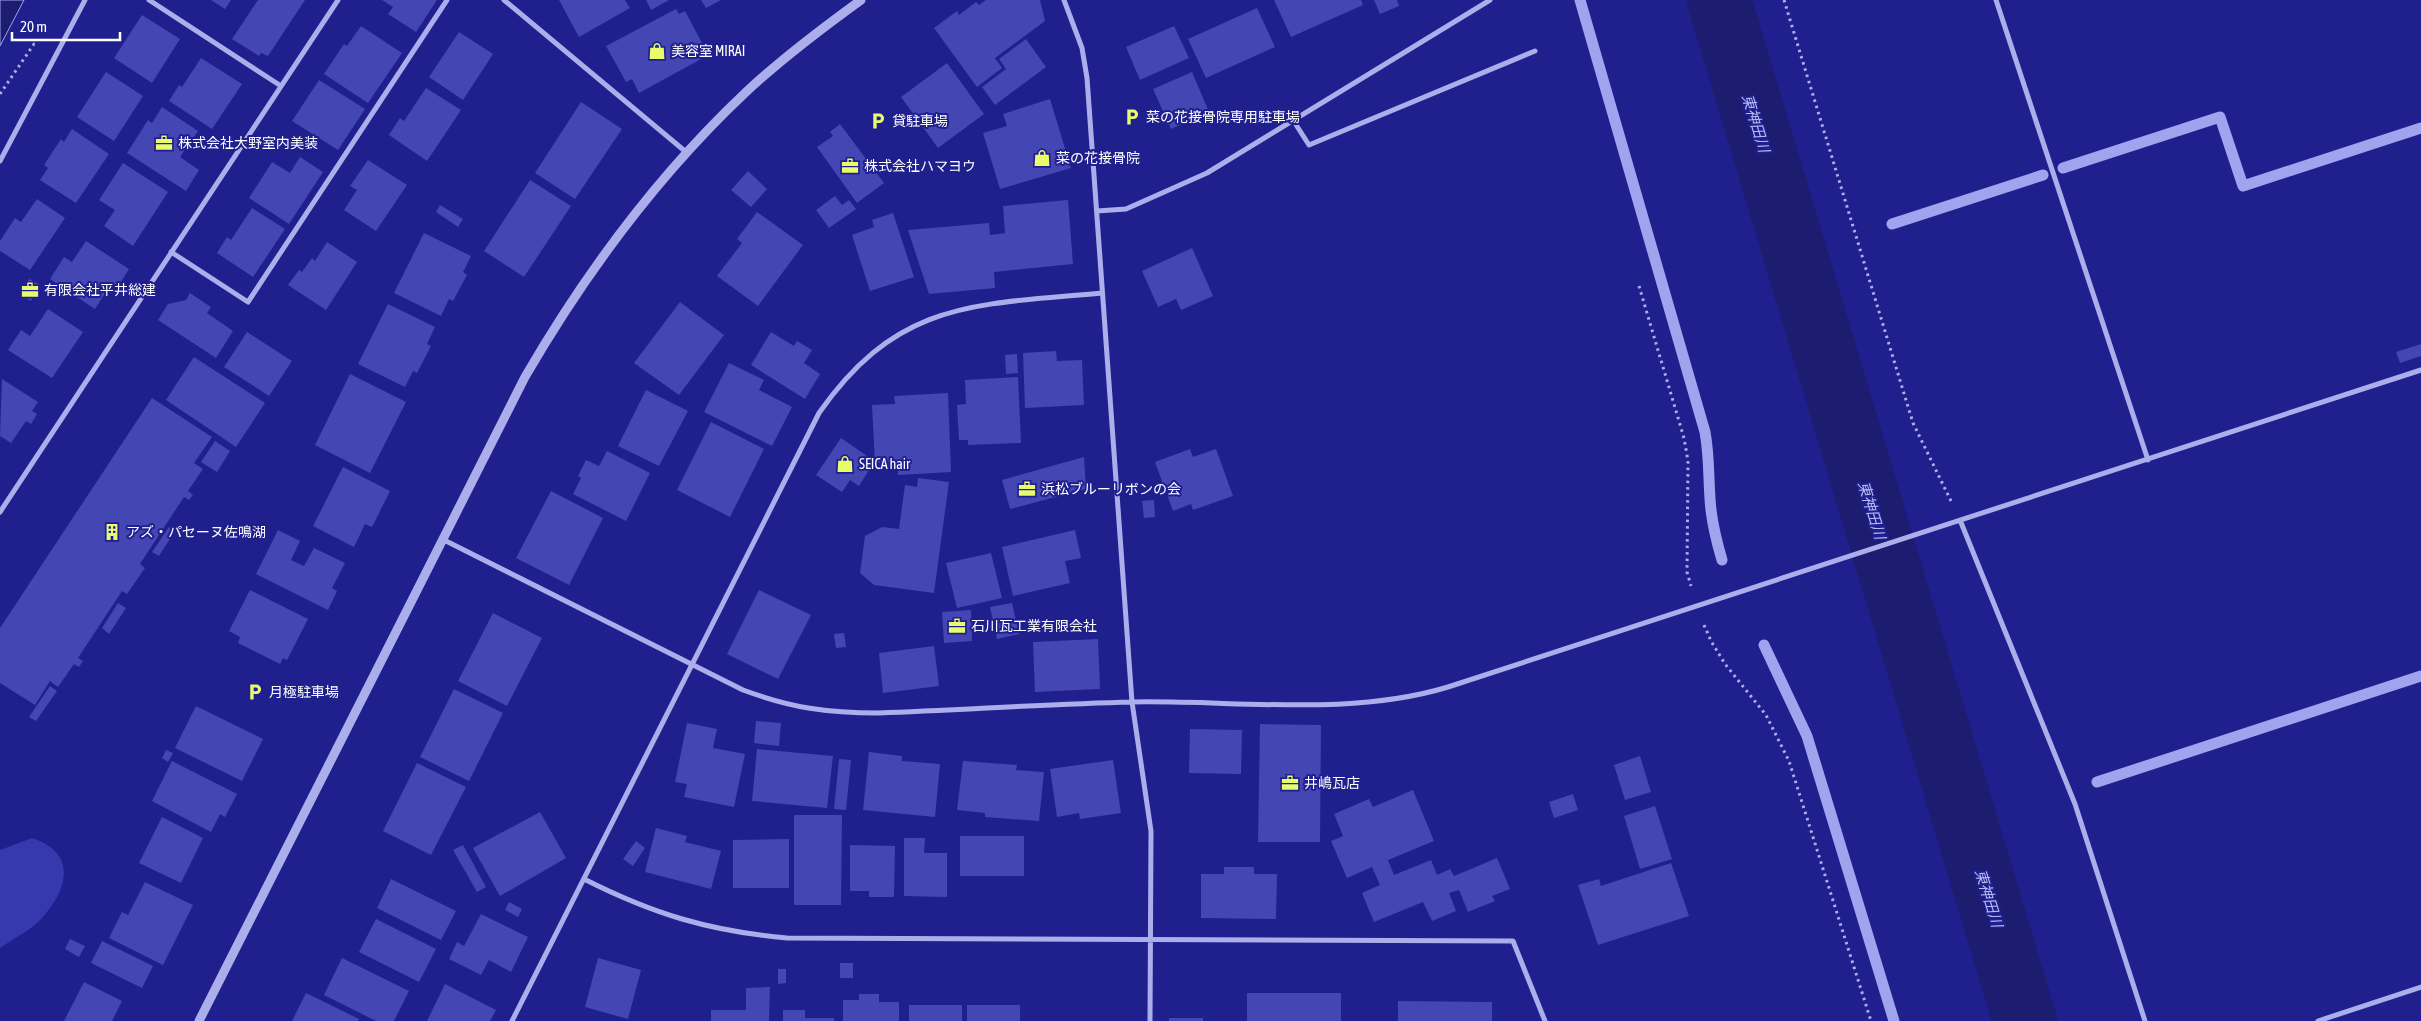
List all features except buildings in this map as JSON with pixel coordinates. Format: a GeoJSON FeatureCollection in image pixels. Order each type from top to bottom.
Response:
{"type":"FeatureCollection","features":[{"type":"Feature","properties":{"kind":"street"},"geometry":{"type":"LineString","coordinates":[[0,161],[85,0]]}},
{"type":"Feature","properties":{"kind":"street"},"geometry":{"type":"LineString","coordinates":[[149,0],[281,86]]}},
{"type":"Feature","properties":{"kind":"street"},"geometry":{"type":"LineString","coordinates":[[0,512],[338,0]]}},
{"type":"Feature","properties":{"kind":"street"},"geometry":{"type":"LineString","coordinates":[[172,252],[248,302],[447,0]]}},
{"type":"Feature","properties":{"kind":"street"},"geometry":{"type":"LineString","coordinates":[[504,0],[686,152]]}},
{"type":"Feature","properties":{"kind":"street"},"geometry":{"type":"LineString","coordinates":[[199,1021],[442,539],[525,377],[553,329],[615,237],[686,152],[746,92],[810,38],[861,0]]}},
{"type":"Feature","properties":{"kind":"street"},"geometry":{"type":"LineString","coordinates":[[1064,0],[1082,48],[1087,78],[1132,702],[1151,831],[1150,1021]]}},
{"type":"Feature","properties":{"kind":"street"},"geometry":{"type":"LineString","coordinates":[[1097,212],[1126,210],[1207,173],[1490,0]]}},
{"type":"Feature","properties":{"kind":"street"},"geometry":{"type":"LineString","coordinates":[[1996,0],[2148,460]]}},
{"type":"Feature","properties":{"kind":"street"},"geometry":{"type":"LineString","coordinates":[[1293,120],[1309,145],[1536,51]]}},
{"type":"Feature","properties":{"kind":"street"},"geometry":{"type":"LineString","coordinates":[[512,1021],[819,413],[840,384],[864,358],[893,337],[924,320],[958,309],[993,303],[1102,293]]}},
{"type":"Feature","properties":{"kind":"street"},"geometry":{"type":"LineString","coordinates":[[442,539],[743,690],[776,702],[810,710],[844,714],[1132,702],[1362,704],[1391,701],[1429,692],[1817,568],[2421,370]]}},
{"type":"Feature","properties":{"kind":"street"},"geometry":{"type":"LineString","coordinates":[[1960,520],[2075,804],[2145,1021]]}},
{"type":"Feature","properties":{"kind":"street"},"geometry":{"type":"LineString","coordinates":[[584,879],[625,900],[664,915],[745,934],[829,939],[1514,941],[1545,1021]]}},
{"type":"Feature","properties":{"kind":"street"},"geometry":{"type":"LineString","coordinates":[[2318,1021],[2421,987]]}},
{"type":"Feature","properties":{"kind":"path"},"geometry":{"type":"LineString","coordinates":[[1784,0],[1913,424],[1960,520]]}},
{"type":"Feature","properties":{"kind":"path"},"geometry":{"type":"LineString","coordinates":[[0,94],[34,44]]}},
{"type":"Feature","properties":{"kind":"path"},"geometry":{"type":"LineString","coordinates":[[1639,286],[1684,438],[1688,461],[1687,572],[1697,606],[1711,641],[1725,664],[1766,715],[1789,761],[1871,1021]]}},
{"type":"Feature","properties":{"kind":"shaded area"},"geometry":{"type":"Polygon","coordinates":[[[0,0],[24,0],[0,46],[0,0]]]}},
{"type":"Feature","properties":{"kind":"shaded area"},"geometry":{"type":"Polygon","coordinates":[[[32,838],[47,845],[57,853],[64,873],[62,885],[50,908],[41,919],[27,931],[0,948],[0,850],[32,838]]]}},
{"type":"Feature","properties":{"kind":"waterway"},"geometry":{"type":"LineString","coordinates":[[1580,0],[1705,432],[1711,510],[1722,560]]}},
{"type":"Feature","properties":{"kind":"waterway","name":"東神田川"},"geometry":{"type":"LineString","coordinates":[[1719,0],[2025,1021]]}},
{"type":"Feature","properties":{"kind":"waterway"},"geometry":{"type":"LineString","coordinates":[[2063,168],[2220,117],[2243,186],[2421,128]]}},
{"type":"Feature","properties":{"kind":"waterway"},"geometry":{"type":"LineString","coordinates":[[1892,224],[2043,175]]}},
{"type":"Feature","properties":{"kind":"waterway"},"geometry":{"type":"LineString","coordinates":[[1764,645],[1807,736],[1894,1021]]}},
{"type":"Feature","properties":{"kind":"waterway"},"geometry":{"type":"LineString","coordinates":[[2097,782],[2421,676]]}},
{"type":"Feature","properties":{"kind":"place","name":"美容室 MIRAI"},"geometry":{"type":"Point","coordinates":[657,51]}},
{"type":"Feature","properties":{"kind":"place","name":"菜の花接骨院専用駐車場"},"geometry":{"type":"Point","coordinates":[1132,117]}},
{"type":"Feature","properties":{"kind":"place","name":"貸駐車場"},"geometry":{"type":"Point","coordinates":[878,121]}},
{"type":"Feature","properties":{"kind":"place","name":"株式会社大野室内美装"},"geometry":{"type":"Point","coordinates":[164,143]}},
{"type":"Feature","properties":{"kind":"place","name":"菜の花接骨院"},"geometry":{"type":"Point","coordinates":[1042,158]}},
{"type":"Feature","properties":{"kind":"place","name":"株式会社ハマヨウ"},"geometry":{"type":"Point","coordinates":[850,166]}},
{"type":"Feature","properties":{"kind":"place","name":"有限会社平井総建"},"geometry":{"type":"Point","coordinates":[30,290]}},
{"type":"Feature","properties":{"kind":"place","name":"SEICA hair"},"geometry":{"type":"Point","coordinates":[845,464]}},
{"type":"Feature","properties":{"kind":"place","name":"浜松ブルーリボンの会"},"geometry":{"type":"Point","coordinates":[1027,489]}},
{"type":"Feature","properties":{"kind":"place","name":"アズ・パセーヌ佐鳴湖"},"geometry":{"type":"Point","coordinates":[112,532]}},
{"type":"Feature","properties":{"kind":"place","name":"石川瓦工業有限会社"},"geometry":{"type":"Point","coordinates":[957,626]}},
{"type":"Feature","properties":{"kind":"place","name":"月極駐車場"},"geometry":{"type":"Point","coordinates":[255,692]}},
{"type":"Feature","properties":{"kind":"place","name":"井嶋瓦店"},"geometry":{"type":"Point","coordinates":[1290,783]}}]}
